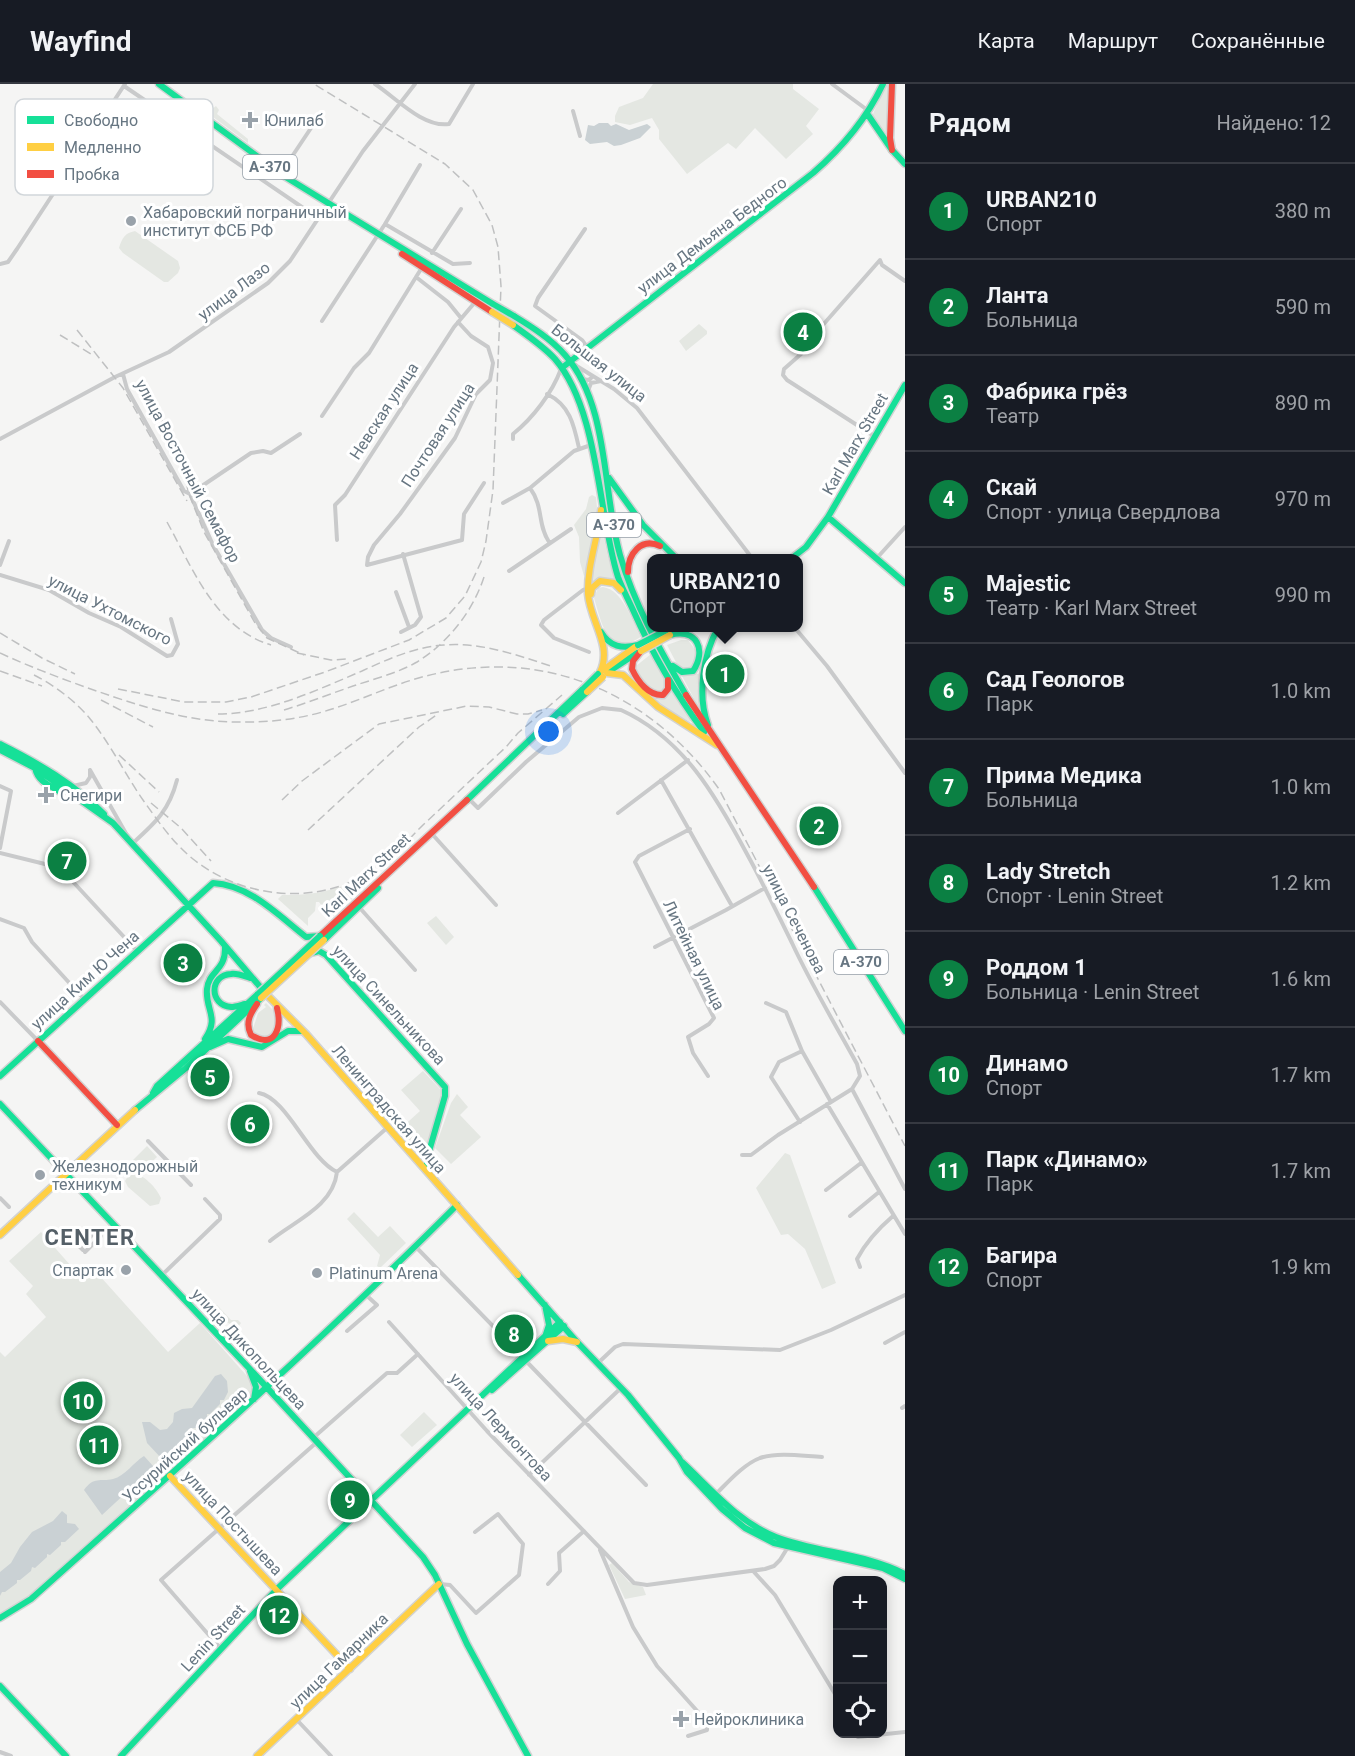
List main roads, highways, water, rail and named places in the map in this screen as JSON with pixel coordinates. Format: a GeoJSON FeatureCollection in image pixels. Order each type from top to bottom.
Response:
{"type":"FeatureCollection","features":[{"type":"Feature","properties":{"kind":"main road","name":"Большая улица"},"geometry":{"type":"LineString","coordinates":[[159,84],[182,99]]}},
{"type":"Feature","properties":{"kind":"main road","name":"улица Демьяна Бедного"},"geometry":{"type":"LineString","coordinates":[[563,368],[587,347],[800,185],[835,154],[868,115],[883,84]]}},
{"type":"Feature","properties":{"kind":"main road"},"geometry":{"type":"LineString","coordinates":[[892,84],[890,138],[892,150]]}},
{"type":"Feature","properties":{"kind":"main road"},"geometry":{"type":"LineString","coordinates":[[868,115],[892,150],[905,164]]}},
{"type":"Feature","properties":{"kind":"main road","name":"Большая улица"},"geometry":{"type":"LineString","coordinates":[[213,121],[281,174],[327,205],[426,261],[544,336],[569,361]]}},
{"type":"Feature","properties":{"kind":"main road","name":"Большая улица"},"geometry":{"type":"LineString","coordinates":[[380,237],[422,268],[513,325],[539,344],[563,368]]}},
{"type":"Feature","properties":{"kind":"main road","name":"А-370"},"geometry":{"type":"LineString","coordinates":[[569,361],[589,400],[620,555],[629,582],[647,618]]}},
{"type":"Feature","properties":{"kind":"main road","name":"А-370"},"geometry":{"type":"LineString","coordinates":[[563,368],[580,403],[600,485],[618,577],[654,652],[696,723],[720,746]]}},
{"type":"Feature","properties":{"kind":"main road","name":"Karl Marx Street"},"geometry":{"type":"LineString","coordinates":[[797,554],[806,547],[828,517],[905,385]]}},
{"type":"Feature","properties":{"kind":"main road"},"geometry":{"type":"LineString","coordinates":[[604,467],[616,490],[644,525],[672,554]]}},
{"type":"Feature","properties":{"kind":"main road"},"geometry":{"type":"LineString","coordinates":[[600,485],[600,516],[588,589],[590,608],[605,657],[602,674]]}},
{"type":"Feature","properties":{"kind":"main road"},"geometry":{"type":"LineString","coordinates":[[828,517],[875,560],[905,583]]}},
{"type":"Feature","properties":{"kind":"main road","name":"Karl Marx Street"},"geometry":{"type":"LineString","coordinates":[[803,554],[824,530],[828,517]]}},
{"type":"Feature","properties":{"kind":"main road"},"geometry":{"type":"LineString","coordinates":[[629,582],[628,561],[643,544],[658,543],[668,554]]}},
{"type":"Feature","properties":{"kind":"main road"},"geometry":{"type":"LineString","coordinates":[[637,619],[618,586],[609,581],[596,583],[591,592],[591,599],[605,639],[609,644],[620,648],[640,648]]}},
{"type":"Feature","properties":{"kind":"main road","name":"А-370"},"geometry":{"type":"LineString","coordinates":[[654,632],[691,703],[768,816],[905,1031]]}},
{"type":"Feature","properties":{"kind":"main road"},"geometry":{"type":"LineString","coordinates":[[585,690],[602,674],[667,632]]}},
{"type":"Feature","properties":{"kind":"main road"},"geometry":{"type":"LineString","coordinates":[[668,661],[677,670],[688,672],[696,668],[699,653],[697,644],[690,636],[674,632]]}},
{"type":"Feature","properties":{"kind":"main road"},"geometry":{"type":"LineString","coordinates":[[716,632],[707,654],[704,712],[706,721],[720,746]]}},
{"type":"Feature","properties":{"kind":"main road"},"geometry":{"type":"LineString","coordinates":[[640,648],[632,661],[633,673],[650,692],[662,695],[669,690],[670,683],[654,652]]}},
{"type":"Feature","properties":{"kind":"main road"},"geometry":{"type":"LineString","coordinates":[[602,674],[623,675],[658,707],[710,742],[720,746]]}},
{"type":"Feature","properties":{"kind":"main road","name":"Karl Marx Street"},"geometry":{"type":"LineString","coordinates":[[322,938],[358,907],[585,690]]}},
{"type":"Feature","properties":{"kind":"main road","name":"Karl Marx Street"},"geometry":{"type":"LineString","coordinates":[[153,1094],[157,1086],[191,1054],[306,953],[585,690]]}},
{"type":"Feature","properties":{"kind":"main road"},"geometry":{"type":"LineString","coordinates":[[0,744],[36,762],[73,786],[92,800],[111,821]]}},
{"type":"Feature","properties":{"kind":"main road"},"geometry":{"type":"LineString","coordinates":[[0,750],[65,787],[111,821]]}},
{"type":"Feature","properties":{"kind":"main road","name":"Ленинградская улица"},"geometry":{"type":"LineString","coordinates":[[111,821],[223,942],[274,1004],[305,1033],[577,1342],[621,1388],[713,1497],[748,1523],[790,1544]]}},
{"type":"Feature","properties":{"kind":"main road"},"geometry":{"type":"LineString","coordinates":[[188,904],[209,885],[220,882],[270,907],[292,923],[304,936],[306,953]]}},
{"type":"Feature","properties":{"kind":"main road","name":"улица Ким Ю Чена"},"geometry":{"type":"LineString","coordinates":[[0,1076],[188,904]]}},
{"type":"Feature","properties":{"kind":"main road","name":"улица Синельникова"},"geometry":{"type":"LineString","coordinates":[[304,936],[322,938]]}},
{"type":"Feature","properties":{"kind":"main road"},"geometry":{"type":"LineString","coordinates":[[322,938],[322,947],[326,955]]}},
{"type":"Feature","properties":{"kind":"main road"},"geometry":{"type":"LineString","coordinates":[[223,942],[226,958],[214,983],[213,992],[217,1000],[224,1006],[234,1008],[259,996]]}},
{"type":"Feature","properties":{"kind":"main road","name":"улица Синельникова"},"geometry":{"type":"LineString","coordinates":[[306,953],[319,951],[326,955],[445,1087],[446,1096],[428,1155],[426,1170]]}},
{"type":"Feature","properties":{"kind":"main road"},"geometry":{"type":"LineString","coordinates":[[191,1054],[207,1037],[212,1027],[213,1016],[207,988],[211,980],[219,973],[235,973],[253,980]]}},
{"type":"Feature","properties":{"kind":"main road"},"geometry":{"type":"LineString","coordinates":[[259,996],[248,1019],[249,1030],[253,1036],[261,1040],[270,1039],[290,1030],[305,1033]]}},
{"type":"Feature","properties":{"kind":"main road","name":"Karl Marx Street"},"geometry":{"type":"LineString","coordinates":[[0,1235],[117,1125],[209,1047],[259,996]]}},
{"type":"Feature","properties":{"kind":"main road"},"geometry":{"type":"LineString","coordinates":[[209,1047],[228,1039],[262,1047],[277,1036],[280,1016],[274,1004]]}},
{"type":"Feature","properties":{"kind":"main road"},"geometry":{"type":"LineString","coordinates":[[38,1041],[117,1125]]}},
{"type":"Feature","properties":{"kind":"main road","name":"улица Дикопольцева"},"geometry":{"type":"LineString","coordinates":[[0,1104],[371,1500],[423,1557],[440,1584]]}},
{"type":"Feature","properties":{"kind":"main road"},"geometry":{"type":"LineString","coordinates":[[416,1160],[428,1155]]}},
{"type":"Feature","properties":{"kind":"main road","name":"Уссурийский бульвар"},"geometry":{"type":"LineString","coordinates":[[0,1618],[31,1599],[268,1388],[457,1205]]}},
{"type":"Feature","properties":{"kind":"main road"},"geometry":{"type":"LineString","coordinates":[[544,1303],[549,1324],[545,1340],[563,1339],[577,1342]]}},
{"type":"Feature","properties":{"kind":"main road","name":"Lenin Street"},"geometry":{"type":"LineString","coordinates":[[121,1756],[277,1589],[562,1324]]}},
{"type":"Feature","properties":{"kind":"main road"},"geometry":{"type":"LineString","coordinates":[[248,1367],[256,1387],[256,1395],[252,1402]]}},
{"type":"Feature","properties":{"kind":"main road","name":"улица Постышева"},"geometry":{"type":"LineString","coordinates":[[170,1476],[350,1669]]}},
{"type":"Feature","properties":{"kind":"main road"},"geometry":{"type":"LineString","coordinates":[[790,1544],[870,1558],[905,1574]]}},
{"type":"Feature","properties":{"kind":"main road"},"geometry":{"type":"LineString","coordinates":[[790,1544],[883,1568],[905,1579]]}},
{"type":"Feature","properties":{"kind":"main road"},"geometry":{"type":"LineString","coordinates":[[440,1584],[467,1644],[528,1756]]}},
{"type":"Feature","properties":{"kind":"main road","name":"улица Гамарника"},"geometry":{"type":"LineString","coordinates":[[257,1756],[440,1584]]}},
{"type":"Feature","properties":{"kind":"main road"},"geometry":{"type":"LineString","coordinates":[[0,1686],[66,1756]]}},
{"type":"Feature","properties":{"kind":"railway"},"geometry":{"type":"LineString","coordinates":[[118,689],[184,702],[226,702],[251,697],[325,672],[409,640],[446,618],[465,596],[481,562],[493,490],[501,286],[498,247],[492,225],[473,190],[445,164],[314,84]]}},
{"type":"Feature","properties":{"kind":"railway"},"geometry":{"type":"LineString","coordinates":[[77,330],[123,388],[187,501]]}},
{"type":"Feature","properties":{"kind":"railway"},"geometry":{"type":"LineString","coordinates":[[60,335],[91,354]]}},
{"type":"Feature","properties":{"kind":"railway"},"geometry":{"type":"LineString","coordinates":[[156,407],[182,466],[189,494],[204,532],[255,623],[267,638],[304,655]]}},
{"type":"Feature","properties":{"kind":"railway"},"geometry":{"type":"LineString","coordinates":[[167,522],[197,577],[220,611],[252,637],[271,645]]}},
{"type":"Feature","properties":{"kind":"railway"},"geometry":{"type":"LineString","coordinates":[[284,710],[394,673],[417,662],[449,636],[458,625],[473,602],[484,577]]}},
{"type":"Feature","properties":{"kind":"railway"},"geometry":{"type":"LineString","coordinates":[[0,633],[75,674]]}},
{"type":"Feature","properties":{"kind":"railway"},"geometry":{"type":"LineString","coordinates":[[218,714],[255,710],[292,700],[402,654],[433,646],[485,647],[551,666]]}},
{"type":"Feature","properties":{"kind":"railway"},"geometry":{"type":"LineString","coordinates":[[0,653],[131,702],[179,716],[212,721],[258,722],[301,717],[344,705],[414,679],[469,668],[511,667],[552,673],[590,685],[627,703],[661,726],[691,755],[719,789],[905,1146]]}},
{"type":"Feature","properties":{"kind":"railway"},"geometry":{"type":"LineString","coordinates":[[297,653],[331,660],[347,659]]}},
{"type":"Feature","properties":{"kind":"railway"},"geometry":{"type":"LineString","coordinates":[[0,671],[42,686]]}},
{"type":"Feature","properties":{"kind":"railway"},"geometry":{"type":"LineString","coordinates":[[34,675],[65,694],[85,713],[105,739],[154,816],[186,853],[213,872],[234,883],[257,890],[281,893],[328,890],[372,871],[399,850],[518,733],[562,695]]}},
{"type":"Feature","properties":{"kind":"railway"},"geometry":{"type":"LineString","coordinates":[[101,700],[153,727]]}},
{"type":"Feature","properties":{"kind":"railway"},"geometry":{"type":"LineString","coordinates":[[282,800],[302,781],[379,724],[467,706],[489,707],[517,714],[542,710]]}},
{"type":"Feature","properties":{"kind":"railway"},"geometry":{"type":"LineString","coordinates":[[308,830],[419,727],[438,714]]}},
{"type":"Feature","properties":{"kind":"railway"},"geometry":{"type":"LineString","coordinates":[[119,755],[159,792]]}},
{"type":"Feature","properties":{"kind":"railway"},"geometry":{"type":"LineString","coordinates":[[151,803],[181,828],[211,861]]}},
{"type":"Feature","properties":{"kind":"place","name":"Юнилаб"},"geometry":{"type":"Point","coordinates":[250,120]}},
{"type":"Feature","properties":{"kind":"place","name":"Хабаровский пограничный институт ФСБ РФ"},"geometry":{"type":"Point","coordinates":[131,221]}},
{"type":"Feature","properties":{"kind":"place","name":"Скай"},"geometry":{"type":"Point","coordinates":[803,332]}},
{"type":"Feature","properties":{"kind":"place","name":"URBAN210"},"geometry":{"type":"Point","coordinates":[725,674]}},
{"type":"Feature","properties":{"kind":"place","name":"Снегири"},"geometry":{"type":"Point","coordinates":[46,795]}},
{"type":"Feature","properties":{"kind":"place","name":"Ланта"},"geometry":{"type":"Point","coordinates":[819,826]}},
{"type":"Feature","properties":{"kind":"place","name":"Прима Медика"},"geometry":{"type":"Point","coordinates":[67,861]}},
{"type":"Feature","properties":{"kind":"place","name":"Фабрика грёз"},"geometry":{"type":"Point","coordinates":[183,963]}},
{"type":"Feature","properties":{"kind":"place","name":"Majestic"},"geometry":{"type":"Point","coordinates":[210,1077]}},
{"type":"Feature","properties":{"kind":"place","name":"Сад Геологов"},"geometry":{"type":"Point","coordinates":[250,1124]}},
{"type":"Feature","properties":{"kind":"place","name":"Железнодорожный техникум"},"geometry":{"type":"Point","coordinates":[40,1175]}},
{"type":"Feature","properties":{"kind":"place","name":"Спартак"},"geometry":{"type":"Point","coordinates":[126,1270]}},
{"type":"Feature","properties":{"kind":"place","name":"Platinum Arena"},"geometry":{"type":"Point","coordinates":[317,1273]}},
{"type":"Feature","properties":{"kind":"place","name":"Lady Stretch"},"geometry":{"type":"Point","coordinates":[514,1334]}},
{"type":"Feature","properties":{"kind":"place","name":"Динамо"},"geometry":{"type":"Point","coordinates":[83,1401]}},
{"type":"Feature","properties":{"kind":"place","name":"Парк «Динамо»"},"geometry":{"type":"Point","coordinates":[99,1445]}},
{"type":"Feature","properties":{"kind":"place","name":"Роддом 1"},"geometry":{"type":"Point","coordinates":[350,1500]}},
{"type":"Feature","properties":{"kind":"place","name":"Багира"},"geometry":{"type":"Point","coordinates":[279,1615]}},
{"type":"Feature","properties":{"kind":"place","name":"Нейроклиника"},"geometry":{"type":"Point","coordinates":[681,1719]}},
{"type":"Feature","properties":{"kind":"district","name":"CENTER"},"geometry":{"type":"Point","coordinates":[90,1237]}}]}
